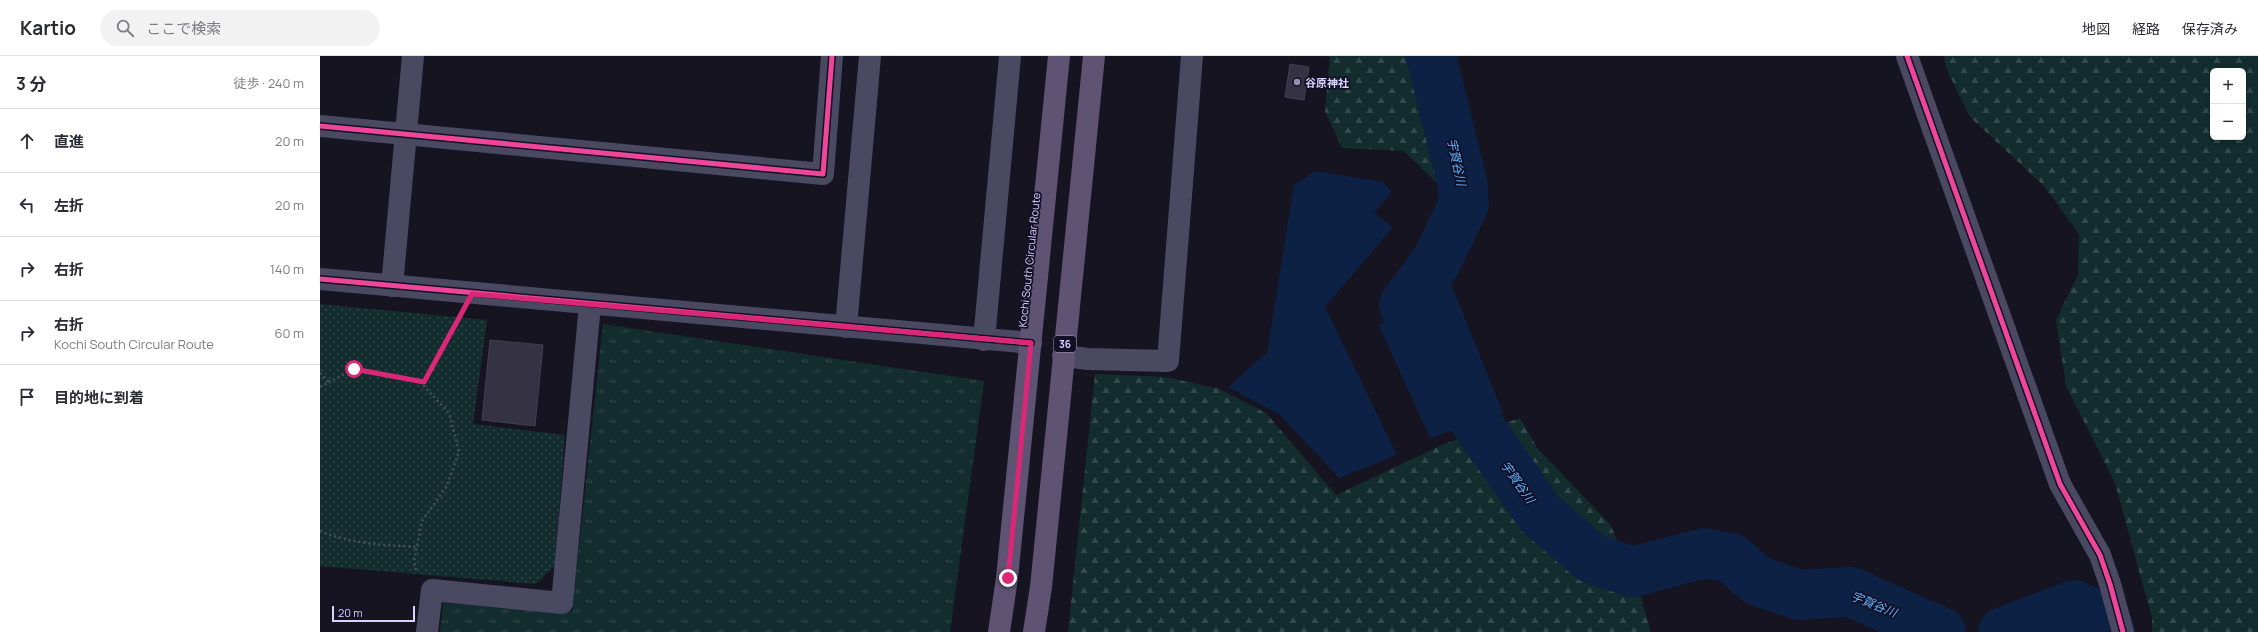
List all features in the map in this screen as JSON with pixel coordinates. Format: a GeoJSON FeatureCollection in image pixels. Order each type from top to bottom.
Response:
{"type":"FeatureCollection","features":[{"type":"Feature","properties":{"kind":"main road","name":"Kochi South Circular Route"},"geometry":{"type":"LineString","coordinates":[[999,632],[1008,578],[1059,56]]}},
{"type":"Feature","properties":{"kind":"main road","name":"36"},"geometry":{"type":"LineString","coordinates":[[1034,632],[1041,587],[1094,56]]}},
{"type":"Feature","properties":{"kind":"street"},"geometry":{"type":"LineString","coordinates":[[392,286],[413,56]]}},
{"type":"Feature","properties":{"kind":"street"},"geometry":{"type":"LineString","coordinates":[[320,126],[823,174],[832,56]]}},
{"type":"Feature","properties":{"kind":"street"},"geometry":{"type":"LineString","coordinates":[[846,327],[870,56]]}},
{"type":"Feature","properties":{"kind":"street"},"geometry":{"type":"LineString","coordinates":[[984,340],[1010,56]]}},
{"type":"Feature","properties":{"kind":"street"},"geometry":{"type":"LineString","coordinates":[[1063,356],[1088,359],[1168,361],[1192,56]]}},
{"type":"Feature","properties":{"kind":"street"},"geometry":{"type":"LineString","coordinates":[[1907,56],[2060,484],[2100,555],[2110,584],[2123,632]]}},
{"type":"Feature","properties":{"kind":"street"},"geometry":{"type":"LineString","coordinates":[[320,279],[590,305],[984,340],[1002,339],[1031,343]]}},
{"type":"Feature","properties":{"kind":"street"},"geometry":{"type":"LineString","coordinates":[[427,632],[432,590],[562,603],[590,305]]}},
{"type":"Feature","properties":{"kind":"path"},"geometry":{"type":"LineString","coordinates":[[320,387],[354,369],[424,382],[472,294]]}},
{"type":"Feature","properties":{"kind":"path"},"geometry":{"type":"LineString","coordinates":[[320,373],[329,382]]}},
{"type":"Feature","properties":{"kind":"path"},"geometry":{"type":"LineString","coordinates":[[419,381],[449,414],[459,451],[447,486],[422,521],[414,561],[419,579],[432,590]]}},
{"type":"Feature","properties":{"kind":"path"},"geometry":{"type":"LineString","coordinates":[[320,531],[331,535],[381,545],[417,547]]}},
{"type":"Feature","properties":{"kind":"green space"},"geometry":{"type":"Polygon","coordinates":[[[1325,56],[1416,56],[1449,174],[1444,190],[1404,151],[1342,148],[1325,111],[1330,57],[1325,56]]]}},
{"type":"Feature","properties":{"kind":"green space"},"geometry":{"type":"Polygon","coordinates":[[[1944,56],[2258,56],[2258,632],[2152,632],[2152,618],[2115,483],[2066,386],[2056,320],[2078,275],[2079,234],[2044,186],[1970,117],[1946,68],[1944,56]]]}},
{"type":"Feature","properties":{"kind":"green space"},"geometry":{"type":"Polygon","coordinates":[[[320,304],[487,320],[473,424],[565,435],[555,566],[536,584],[320,566],[320,304]]]}},
{"type":"Feature","properties":{"kind":"green space"},"geometry":{"type":"Polygon","coordinates":[[[603,324],[984,381],[950,632],[440,632],[443,603],[572,611],[603,324]]]}},
{"type":"Feature","properties":{"kind":"green space"},"geometry":{"type":"Polygon","coordinates":[[[1095,374],[1166,377],[1220,389],[1266,413],[1336,495],[1444,444],[1520,418],[1538,449],[1610,524],[1637,584],[1651,632],[1068,632],[1095,374]]]}},
{"type":"Feature","properties":{"kind":"water"},"geometry":{"type":"Polygon","coordinates":[[[1315,171],[1383,182],[1392,192],[1374,213],[1393,227],[1325,307],[1397,455],[1339,478],[1280,415],[1228,387],[1267,352],[1294,185],[1315,171]]]}},
{"type":"Feature","properties":{"kind":"water"},"geometry":{"type":"Polygon","coordinates":[[[1446,271],[1503,413],[1430,438],[1379,326],[1446,271]]]}},
{"type":"Feature","properties":{"kind":"building","name":"谷原神社"},"geometry":{"type":"Polygon","coordinates":[[[1290,64],[1309,67],[1304,100],[1285,97],[1290,64]]]}},
{"type":"Feature","properties":{"kind":"building"},"geometry":{"type":"Polygon","coordinates":[[[490,340],[543,345],[535,426],[482,420],[490,340]]]}},
{"type":"Feature","properties":{"kind":"waterway","name":"宇賀谷川"},"geometry":{"type":"LineString","coordinates":[[1431,56],[1462,181],[1464,204],[1436,262],[1404,305],[1427,352],[1540,514],[1591,558],[1632,572],[1705,553],[1731,558],[1758,581],[1799,595],[1851,592],[1941,632]]}},
{"type":"Feature","properties":{"kind":"waterway","name":"宇賀谷川"},"geometry":{"type":"LineString","coordinates":[[2003,632],[2074,605],[2098,615],[2110,632]]}},
{"type":"Feature","properties":{"kind":"cycle path"},"geometry":{"type":"LineString","coordinates":[[320,126],[823,174],[832,56]]}},
{"type":"Feature","properties":{"kind":"cycle path"},"geometry":{"type":"LineString","coordinates":[[1907,56],[2060,484],[2100,555],[2110,584],[2123,632]]}},
{"type":"Feature","properties":{"kind":"cycle path"},"geometry":{"type":"LineString","coordinates":[[320,279],[1031,343]]}},
{"type":"Feature","properties":{"kind":"place","name":"谷原神社"},"geometry":{"type":"Point","coordinates":[1297,82]}},
{"type":"Feature","properties":{"kind":"route"},"geometry":{"type":"LineString","coordinates":[[354,369],[424,382],[446,339],[467,307],[472,294],[984,340],[1002,339],[1031,343],[1008,578]]}}]}
